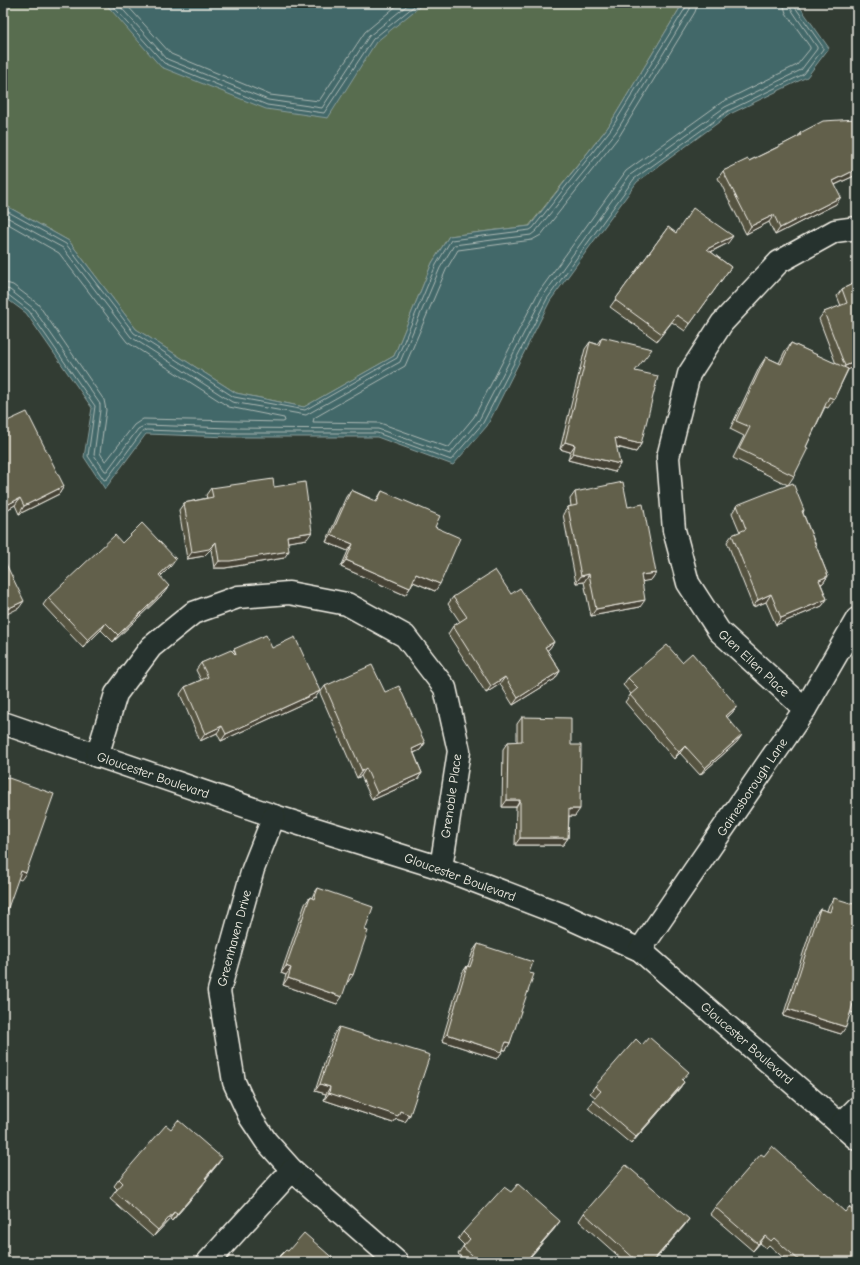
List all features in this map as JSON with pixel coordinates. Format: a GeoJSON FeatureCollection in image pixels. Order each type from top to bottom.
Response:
{"type":"FeatureCollection","features":[{"type":"Feature","properties":{"kind":"street","name":"Glen Ellen Place"},"geometry":{"type":"LineString","coordinates":[[805,709],[719,631],[688,583],[674,530],[668,457],[689,374],[722,323],[779,262],[835,231],[857,228]]}},
{"type":"Feature","properties":{"kind":"street","name":"Grenoble Place"},"geometry":{"type":"LineString","coordinates":[[97,756],[116,694],[151,647],[194,613],[238,597],[289,593],[347,604],[405,636],[445,688],[459,751],[441,868]]}},
{"type":"Feature","properties":{"kind":"street","name":"Gainesborough Lane"},"geometry":{"type":"LineString","coordinates":[[640,950],[805,709],[857,619]]}},
{"type":"Feature","properties":{"kind":"street","name":"Gloucester Boulevard"},"geometry":{"type":"LineString","coordinates":[[3,723],[274,816],[441,868],[563,915],[640,950],[857,1139]]}},
{"type":"Feature","properties":{"kind":"street","name":"Greenhaven Drive"},"geometry":{"type":"LineString","coordinates":[[274,816],[252,869],[220,991],[234,1082],[250,1117],[266,1141],[292,1170],[397,1262]]}},
{"type":"Feature","properties":{"kind":"street"},"geometry":{"type":"LineString","coordinates":[[841,1124],[857,1108]]}},
{"type":"Feature","properties":{"kind":"street"},"geometry":{"type":"LineString","coordinates":[[208,1262],[292,1170]]}},
{"type":"Feature","properties":{"kind":"green space"},"geometry":{"type":"Polygon","coordinates":[[[3,3],[683,3],[608,127],[529,226],[449,236],[432,263],[394,356],[304,407],[236,393],[136,329],[69,241],[3,204],[3,3]]]}},
{"type":"Feature","properties":{"kind":"water"},"geometry":{"type":"Polygon","coordinates":[[[105,3],[424,3],[376,42],[328,118],[266,109],[161,67],[105,3]]]}},
{"type":"Feature","properties":{"kind":"water"},"geometry":{"type":"Polygon","coordinates":[[[683,3],[797,3],[829,48],[807,77],[730,114],[637,182],[550,301],[487,426],[453,465],[377,437],[229,437],[146,434],[105,489],[84,457],[92,408],[26,313],[3,296],[3,204],[69,241],[136,329],[236,393],[304,407],[394,356],[432,263],[449,236],[530,226],[608,127],[683,3]]]}},
{"type":"Feature","properties":{"kind":"building"},"geometry":{"type":"Polygon","coordinates":[[[857,119],[857,169],[833,181],[841,197],[780,228],[774,215],[751,226],[723,171],[748,159],[749,161],[778,147],[823,121],[857,119]]]}},
{"type":"Feature","properties":{"kind":"building"},"geometry":{"type":"Polygon","coordinates":[[[693,208],[733,236],[707,249],[731,267],[690,324],[677,315],[662,334],[615,300],[668,227],[676,233],[693,208]]]}},
{"type":"Feature","properties":{"kind":"building"},"geometry":{"type":"Polygon","coordinates":[[[857,282],[857,361],[845,366],[824,312],[847,303],[842,289],[857,282]]]}},
{"type":"Feature","properties":{"kind":"building"},"geometry":{"type":"Polygon","coordinates":[[[602,337],[652,349],[635,371],[658,376],[641,444],[615,438],[620,464],[573,453],[575,445],[565,442],[590,342],[599,345],[602,337]]]}},
{"type":"Feature","properties":{"kind":"building"},"geometry":{"type":"Polygon","coordinates":[[[791,343],[848,369],[834,399],[829,397],[806,447],[808,448],[794,476],[739,449],[750,427],[736,421],[766,357],[781,364],[791,343]]]}},
{"type":"Feature","properties":{"kind":"building"},"geometry":{"type":"Polygon","coordinates":[[[27,412],[64,486],[24,506],[20,498],[3,507],[3,423],[27,412]]]}},
{"type":"Feature","properties":{"kind":"building"},"geometry":{"type":"Polygon","coordinates":[[[273,479],[274,487],[305,482],[312,532],[287,536],[289,551],[230,561],[219,561],[216,542],[209,549],[192,552],[184,503],[213,497],[211,488],[273,479]]]}},
{"type":"Feature","properties":{"kind":"building"},"geometry":{"type":"Polygon","coordinates":[[[623,482],[628,507],[643,504],[656,573],[641,575],[645,600],[596,609],[589,574],[581,576],[568,507],[577,505],[575,492],[623,482]]]}},
{"type":"Feature","properties":{"kind":"building"},"geometry":{"type":"Polygon","coordinates":[[[793,483],[804,510],[802,511],[828,576],[819,580],[827,599],[781,618],[771,594],[758,600],[732,535],[746,529],[737,505],[793,483]]]}},
{"type":"Feature","properties":{"kind":"building"},"geometry":{"type":"Polygon","coordinates":[[[351,490],[377,502],[382,491],[440,516],[435,527],[460,538],[440,584],[416,574],[410,588],[346,560],[353,544],[331,535],[351,490]]]}},
{"type":"Feature","properties":{"kind":"building"},"geometry":{"type":"Polygon","coordinates":[[[142,523],[176,559],[159,575],[169,586],[118,635],[106,623],[88,640],[48,598],[115,535],[122,543],[142,523]]]}},
{"type":"Feature","properties":{"kind":"building"},"geometry":{"type":"Polygon","coordinates":[[[5,562],[24,601],[3,611],[3,563],[5,562]]]}},
{"type":"Feature","properties":{"kind":"building"},"geometry":{"type":"Polygon","coordinates":[[[495,570],[511,594],[520,588],[554,642],[545,647],[560,671],[518,698],[505,677],[491,686],[453,626],[467,617],[453,597],[495,570]]]}},
{"type":"Feature","properties":{"kind":"building"},"geometry":{"type":"Polygon","coordinates":[[[266,635],[272,648],[295,637],[320,691],[226,734],[222,726],[205,734],[185,687],[208,677],[201,663],[231,650],[236,655],[234,649],[266,635]]]}},
{"type":"Feature","properties":{"kind":"building"},"geometry":{"type":"Polygon","coordinates":[[[667,645],[682,662],[692,653],[737,706],[726,716],[742,735],[705,768],[685,746],[679,752],[630,695],[638,688],[628,678],[667,645]]]}},
{"type":"Feature","properties":{"kind":"building"},"geometry":{"type":"Polygon","coordinates":[[[372,665],[385,692],[399,686],[425,743],[412,749],[422,773],[377,793],[366,768],[362,771],[325,686],[372,665]]]}},
{"type":"Feature","properties":{"kind":"building"},"geometry":{"type":"Polygon","coordinates":[[[522,717],[571,718],[571,745],[581,745],[580,809],[569,809],[568,838],[520,838],[520,800],[507,800],[508,742],[522,741],[522,717]]]}},
{"type":"Feature","properties":{"kind":"building"},"geometry":{"type":"Polygon","coordinates":[[[3,776],[54,794],[26,873],[21,871],[3,922],[3,776]]]}},
{"type":"Feature","properties":{"kind":"building"},"geometry":{"type":"Polygon","coordinates":[[[318,888],[373,907],[365,930],[368,931],[353,975],[350,974],[342,997],[288,978],[291,968],[286,966],[310,897],[314,899],[318,888]]]}},
{"type":"Feature","properties":{"kind":"building"},"geometry":{"type":"Polygon","coordinates":[[[834,898],[857,905],[857,1005],[853,1004],[846,1027],[788,1009],[820,909],[830,912],[834,898]]]}},
{"type":"Feature","properties":{"kind":"building"},"geometry":{"type":"Polygon","coordinates":[[[3,926],[7,927],[3,940],[3,926]]]}},
{"type":"Feature","properties":{"kind":"building"},"geometry":{"type":"Polygon","coordinates":[[[478,944],[533,962],[529,973],[534,974],[510,1043],[506,1042],[502,1052],[447,1034],[467,966],[470,967],[478,944]]]}},
{"type":"Feature","properties":{"kind":"building"},"geometry":{"type":"Polygon","coordinates":[[[339,1027],[430,1055],[410,1115],[400,1111],[398,1116],[329,1093],[330,1087],[320,1084],[339,1027]]]}},
{"type":"Feature","properties":{"kind":"building"},"geometry":{"type":"Polygon","coordinates":[[[649,1037],[689,1072],[682,1080],[684,1082],[636,1137],[593,1100],[601,1091],[595,1086],[636,1039],[642,1045],[649,1037]]]}},
{"type":"Feature","properties":{"kind":"building"},"geometry":{"type":"Polygon","coordinates":[[[178,1120],[222,1158],[205,1178],[207,1179],[177,1214],[174,1212],[158,1230],[115,1192],[123,1183],[119,1179],[166,1125],[171,1129],[178,1120]]]}},
{"type":"Feature","properties":{"kind":"building"},"geometry":{"type":"Polygon","coordinates":[[[772,1146],[845,1212],[849,1207],[857,1214],[857,1262],[801,1262],[774,1238],[771,1241],[765,1236],[758,1244],[715,1207],[761,1154],[764,1156],[772,1146]]]}},
{"type":"Feature","properties":{"kind":"building"},"geometry":{"type":"Polygon","coordinates":[[[626,1165],[689,1219],[652,1262],[638,1262],[584,1213],[626,1165]]]}},
{"type":"Feature","properties":{"kind":"building"},"geometry":{"type":"Polygon","coordinates":[[[518,1184],[560,1221],[525,1262],[480,1262],[463,1247],[470,1239],[463,1232],[504,1187],[511,1192],[518,1184]]]}},
{"type":"Feature","properties":{"kind":"building"},"geometry":{"type":"Polygon","coordinates":[[[304,1233],[337,1262],[274,1262],[286,1250],[288,1251],[304,1233]]]}},
{"type":"Feature","properties":{"kind":"building"},"geometry":{"type":"Polygon","coordinates":[[[145,1256],[151,1262],[140,1262],[145,1256]]]}}]}
